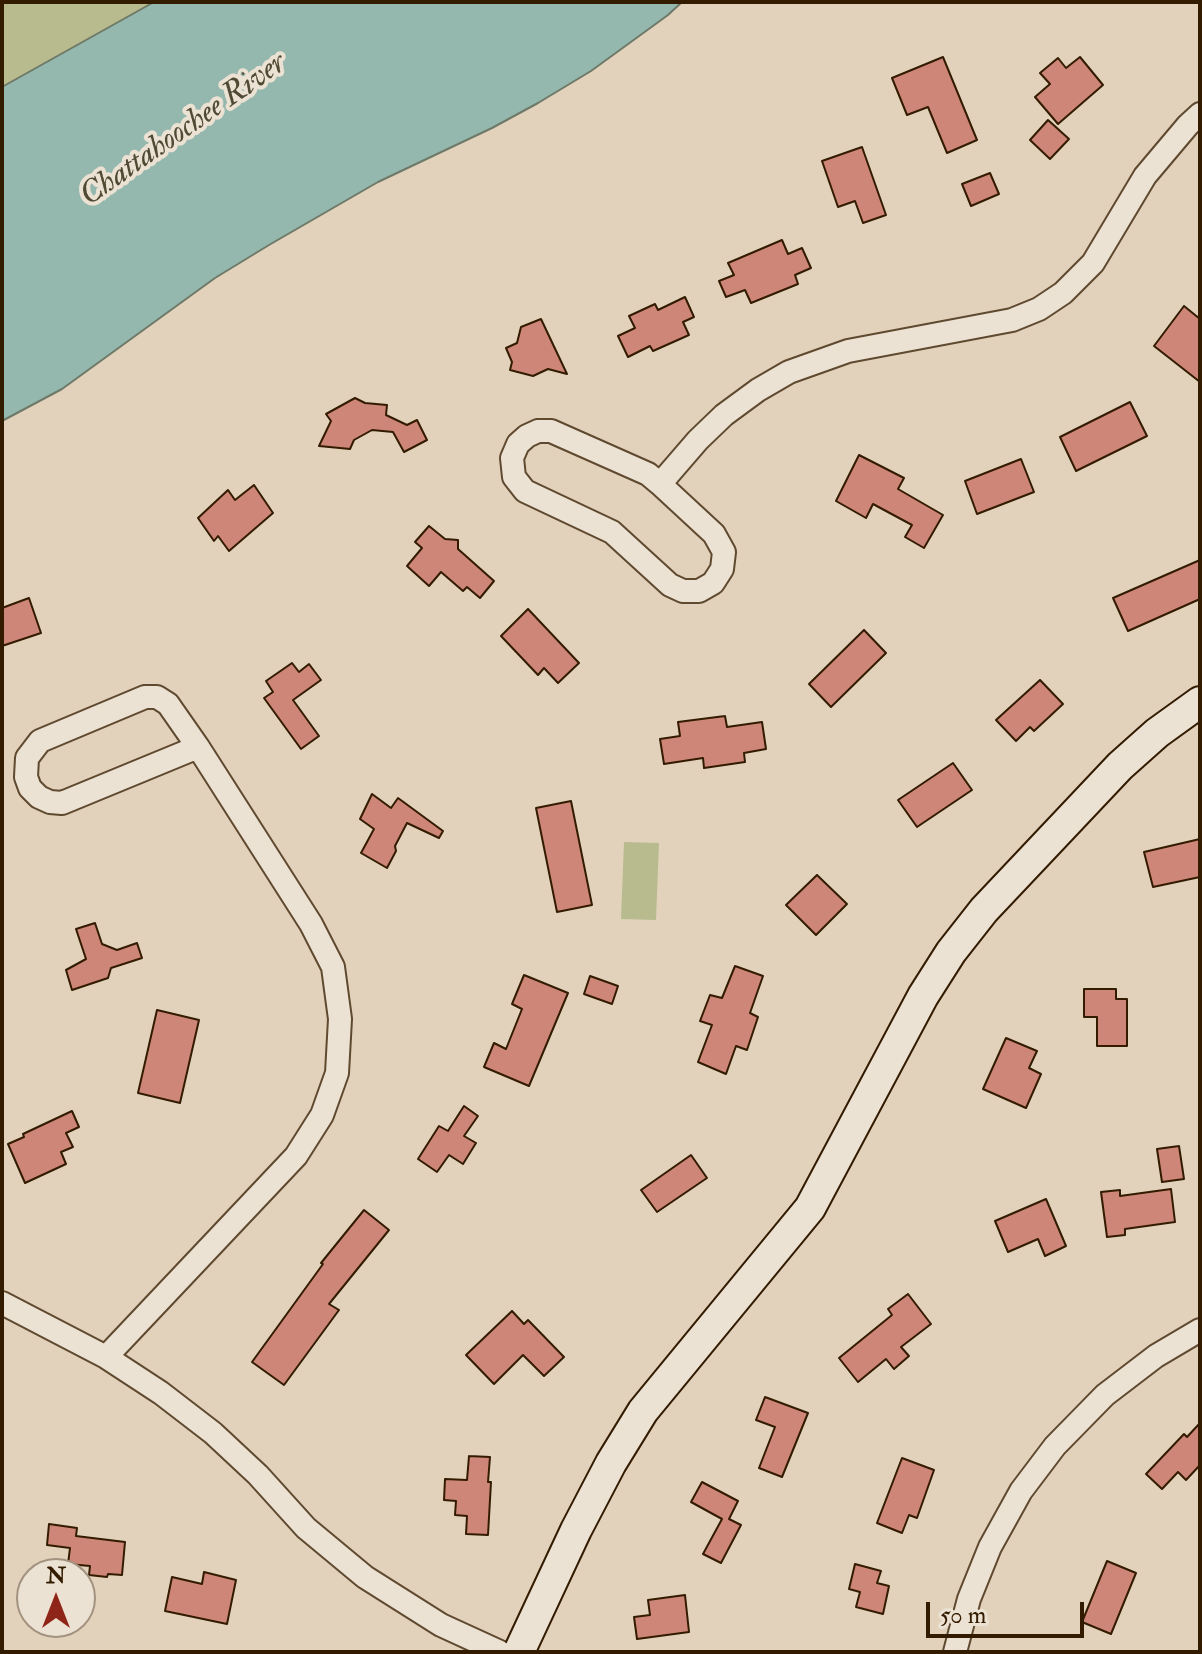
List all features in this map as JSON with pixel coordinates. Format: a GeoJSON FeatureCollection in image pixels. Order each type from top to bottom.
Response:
{"type":"FeatureCollection","features":[{"type":"Feature","properties":{"kind":"street"},"geometry":{"type":"LineString","coordinates":[[660,484],[724,415],[789,372],[848,351],[1012,320],[1039,309],[1063,293],[1093,263],[1145,176],[1200,114]]}},
{"type":"Feature","properties":{"kind":"street"},"geometry":{"type":"LineString","coordinates":[[538,431],[551,431],[648,474],[660,484],[714,534],[724,552],[722,569],[713,583],[699,591],[683,591],[670,585],[612,532],[525,491],[514,477],[512,458],[518,444],[527,436],[538,431]]}},
{"type":"Feature","properties":{"kind":"street"},"geometry":{"type":"LineString","coordinates":[[106,1357],[296,1156],[322,1115],[337,1073],[340,1019],[333,967],[311,924],[198,747],[168,704],[157,697],[145,697],[40,741],[27,758],[26,777],[30,788],[39,797],[62,803],[198,747]]}},
{"type":"Feature","properties":{"kind":"street"},"geometry":{"type":"LineString","coordinates":[[519,1652],[576,1530],[643,1411],[810,1208],[923,996],[951,952],[984,910],[1120,766],[1157,733],[1200,702]]}},
{"type":"Feature","properties":{"kind":"street"},"geometry":{"type":"LineString","coordinates":[[2,1303],[106,1357],[161,1393],[213,1433],[258,1475],[306,1528],[365,1577],[441,1625],[500,1652]]}},
{"type":"Feature","properties":{"kind":"street"},"geometry":{"type":"LineString","coordinates":[[955,1652],[969,1599],[990,1547],[1021,1491],[1055,1446],[1105,1395],[1156,1356],[1200,1330]]}},
{"type":"Feature","properties":{"kind":"green space"},"geometry":{"type":"Polygon","coordinates":[[[2,2],[154,2],[2,87],[2,2]]]}},
{"type":"Feature","properties":{"kind":"green space"},"geometry":{"type":"Polygon","coordinates":[[[624,842],[659,843],[656,920],[621,919],[624,842]]]}},
{"type":"Feature","properties":{"kind":"water","name":"Chattahoochee River"},"geometry":{"type":"Polygon","coordinates":[[[154,2],[682,2],[591,71],[492,128],[378,182],[269,245],[215,278],[62,389],[2,421],[2,87],[154,2]]]}},
{"type":"Feature","properties":{"kind":"building"},"geometry":{"type":"Polygon","coordinates":[[[943,57],[977,140],[947,153],[928,107],[907,115],[892,78],[943,57]]]}},
{"type":"Feature","properties":{"kind":"building"},"geometry":{"type":"Polygon","coordinates":[[[1080,57],[1103,85],[1058,124],[1035,97],[1050,84],[1040,73],[1058,58],[1066,68],[1080,57]]]}},
{"type":"Feature","properties":{"kind":"building"},"geometry":{"type":"Polygon","coordinates":[[[1048,120],[1069,139],[1050,159],[1030,140],[1048,120]]]}},
{"type":"Feature","properties":{"kind":"building"},"geometry":{"type":"Polygon","coordinates":[[[862,147],[886,215],[863,223],[855,201],[838,207],[822,161],[862,147]]]}},
{"type":"Feature","properties":{"kind":"building"},"geometry":{"type":"Polygon","coordinates":[[[990,173],[999,194],[971,206],[962,184],[990,173]]]}},
{"type":"Feature","properties":{"kind":"building"},"geometry":{"type":"Polygon","coordinates":[[[782,240],[788,254],[802,248],[811,268],[795,275],[798,284],[751,303],[745,290],[726,297],[719,281],[734,275],[728,263],[782,240]]]}},
{"type":"Feature","properties":{"kind":"building"},"geometry":{"type":"Polygon","coordinates":[[[685,297],[694,317],[683,322],[689,335],[653,351],[650,346],[628,357],[618,336],[635,328],[629,316],[655,304],[658,310],[685,297]]]}},
{"type":"Feature","properties":{"kind":"building"},"geometry":{"type":"Polygon","coordinates":[[[1184,306],[1200,319],[1200,382],[1154,346],[1184,306]]]}},
{"type":"Feature","properties":{"kind":"building"},"geometry":{"type":"Polygon","coordinates":[[[541,319],[567,374],[548,369],[533,376],[510,370],[512,362],[506,348],[517,343],[521,327],[541,319]]]}},
{"type":"Feature","properties":{"kind":"building"},"geometry":{"type":"Polygon","coordinates":[[[355,398],[365,403],[387,405],[386,415],[407,425],[417,420],[427,440],[404,452],[393,432],[372,430],[354,440],[350,449],[319,446],[331,421],[326,414],[355,398]]]}},
{"type":"Feature","properties":{"kind":"building"},"geometry":{"type":"Polygon","coordinates":[[[1130,402],[1147,436],[1076,471],[1060,437],[1130,402]]]}},
{"type":"Feature","properties":{"kind":"building"},"geometry":{"type":"Polygon","coordinates":[[[859,455],[904,478],[898,489],[943,515],[924,548],[905,537],[912,525],[873,504],[866,518],[836,501],[859,455]]]}},
{"type":"Feature","properties":{"kind":"building"},"geometry":{"type":"Polygon","coordinates":[[[1021,459],[1034,492],[977,514],[965,481],[1021,459]]]}},
{"type":"Feature","properties":{"kind":"building"},"geometry":{"type":"Polygon","coordinates":[[[254,485],[273,513],[229,551],[218,536],[214,541],[198,518],[228,490],[235,500],[254,485]]]}},
{"type":"Feature","properties":{"kind":"building"},"geometry":{"type":"Polygon","coordinates":[[[429,526],[445,539],[458,540],[458,549],[494,581],[480,598],[467,587],[463,591],[441,572],[429,586],[407,566],[422,548],[415,542],[429,526]]]}},
{"type":"Feature","properties":{"kind":"building"},"geometry":{"type":"Polygon","coordinates":[[[1200,560],[1200,599],[1128,631],[1113,598],[1200,560]]]}},
{"type":"Feature","properties":{"kind":"building"},"geometry":{"type":"Polygon","coordinates":[[[29,598],[41,633],[2,646],[2,608],[29,598]]]}},
{"type":"Feature","properties":{"kind":"building"},"geometry":{"type":"Polygon","coordinates":[[[528,609],[579,663],[558,683],[544,668],[538,675],[501,636],[528,609]]]}},
{"type":"Feature","properties":{"kind":"building"},"geometry":{"type":"Polygon","coordinates":[[[864,630],[886,653],[831,707],[809,684],[864,630]]]}},
{"type":"Feature","properties":{"kind":"building"},"geometry":{"type":"Polygon","coordinates":[[[292,663],[299,672],[309,664],[321,680],[293,700],[319,736],[301,749],[264,698],[273,692],[266,681],[292,663]]]}},
{"type":"Feature","properties":{"kind":"building"},"geometry":{"type":"Polygon","coordinates":[[[1040,680],[1063,704],[1034,731],[1030,727],[1016,741],[996,720],[1040,680]]]}},
{"type":"Feature","properties":{"kind":"building"},"geometry":{"type":"Polygon","coordinates":[[[725,716],[727,727],[762,722],[766,749],[744,753],[745,762],[704,768],[703,758],[664,764],[660,739],[680,736],[678,722],[725,716]]]}},
{"type":"Feature","properties":{"kind":"building"},"geometry":{"type":"Polygon","coordinates":[[[953,763],[972,790],[917,827],[898,800],[953,763]]]}},
{"type":"Feature","properties":{"kind":"building"},"geometry":{"type":"Polygon","coordinates":[[[372,794],[391,808],[398,798],[443,831],[439,838],[407,823],[387,868],[361,853],[374,829],[360,819],[372,794]]]}},
{"type":"Feature","properties":{"kind":"building"},"geometry":{"type":"Polygon","coordinates":[[[571,801],[592,905],[557,912],[536,808],[571,801]]]}},
{"type":"Feature","properties":{"kind":"building"},"geometry":{"type":"Polygon","coordinates":[[[1200,839],[1200,877],[1153,887],[1144,852],[1200,839]]]}},
{"type":"Feature","properties":{"kind":"building"},"geometry":{"type":"Polygon","coordinates":[[[817,875],[847,904],[816,935],[786,905],[817,875]]]}},
{"type":"Feature","properties":{"kind":"building"},"geometry":{"type":"Polygon","coordinates":[[[95,923],[102,944],[117,950],[137,943],[142,958],[111,968],[108,978],[72,990],[66,970],[86,959],[76,929],[95,923]]]}},
{"type":"Feature","properties":{"kind":"building"},"geometry":{"type":"Polygon","coordinates":[[[735,966],[763,976],[750,1013],[758,1017],[747,1050],[736,1046],[726,1074],[698,1062],[712,1025],[700,1021],[710,995],[722,998],[735,966]]]}},
{"type":"Feature","properties":{"kind":"building"},"geometry":{"type":"Polygon","coordinates":[[[524,975],[568,993],[529,1086],[484,1067],[494,1043],[506,1049],[522,1009],[512,1004],[524,975]]]}},
{"type":"Feature","properties":{"kind":"building"},"geometry":{"type":"Polygon","coordinates":[[[590,976],[618,986],[612,1004],[584,994],[590,976]]]}},
{"type":"Feature","properties":{"kind":"building"},"geometry":{"type":"Polygon","coordinates":[[[1084,989],[1116,989],[1116,999],[1127,999],[1127,1046],[1097,1046],[1097,1017],[1084,1017],[1084,989]]]}},
{"type":"Feature","properties":{"kind":"building"},"geometry":{"type":"Polygon","coordinates":[[[157,1010],[199,1020],[180,1103],[138,1093],[157,1010]]]}},
{"type":"Feature","properties":{"kind":"building"},"geometry":{"type":"Polygon","coordinates":[[[1006,1038],[1037,1051],[1029,1068],[1041,1074],[1026,1108],[983,1089],[1006,1038]]]}},
{"type":"Feature","properties":{"kind":"building"},"geometry":{"type":"Polygon","coordinates":[[[464,1106],[478,1116],[464,1136],[476,1143],[463,1164],[449,1155],[437,1172],[418,1159],[439,1126],[448,1131],[464,1106]]]}},
{"type":"Feature","properties":{"kind":"building"},"geometry":{"type":"Polygon","coordinates":[[[72,1111],[79,1127],[66,1133],[73,1147],[61,1152],[66,1164],[25,1183],[8,1144],[72,1111]]]}},
{"type":"Feature","properties":{"kind":"building"},"geometry":{"type":"Polygon","coordinates":[[[1179,1146],[1184,1179],[1162,1182],[1157,1149],[1179,1146]]]}},
{"type":"Feature","properties":{"kind":"building"},"geometry":{"type":"Polygon","coordinates":[[[691,1155],[707,1178],[657,1212],[641,1190],[691,1155]]]}},
{"type":"Feature","properties":{"kind":"building"},"geometry":{"type":"Polygon","coordinates":[[[1171,1189],[1175,1222],[1125,1229],[1125,1235],[1107,1237],[1101,1192],[1120,1190],[1120,1196],[1171,1189]]]}},
{"type":"Feature","properties":{"kind":"building"},"geometry":{"type":"Polygon","coordinates":[[[1046,1199],[1066,1246],[1045,1256],[1038,1239],[1008,1252],[995,1221],[1046,1199]]]}},
{"type":"Feature","properties":{"kind":"building"},"geometry":{"type":"Polygon","coordinates":[[[364,1210],[389,1230],[329,1304],[339,1310],[284,1385],[252,1362],[321,1263],[364,1210]]]}},
{"type":"Feature","properties":{"kind":"building"},"geometry":{"type":"Polygon","coordinates":[[[908,1294],[931,1324],[901,1347],[909,1356],[894,1369],[886,1359],[858,1382],[839,1358],[892,1315],[888,1309],[908,1294]]]}},
{"type":"Feature","properties":{"kind":"building"},"geometry":{"type":"Polygon","coordinates":[[[512,1311],[524,1324],[528,1320],[564,1357],[544,1376],[523,1355],[494,1384],[466,1355],[512,1311]]]}},
{"type":"Feature","properties":{"kind":"building"},"geometry":{"type":"Polygon","coordinates":[[[765,1397],[808,1413],[782,1477],[759,1468],[775,1427],[756,1420],[765,1397]]]}},
{"type":"Feature","properties":{"kind":"building"},"geometry":{"type":"Polygon","coordinates":[[[1200,1423],[1200,1465],[1186,1480],[1178,1472],[1162,1489],[1146,1474],[1184,1434],[1187,1437],[1200,1423]]]}},
{"type":"Feature","properties":{"kind":"building"},"geometry":{"type":"Polygon","coordinates":[[[469,1456],[490,1457],[488,1535],[466,1534],[467,1516],[455,1515],[456,1501],[444,1500],[445,1479],[467,1480],[469,1456]]]}},
{"type":"Feature","properties":{"kind":"building"},"geometry":{"type":"Polygon","coordinates":[[[902,1458],[934,1470],[917,1518],[909,1515],[902,1533],[877,1523],[902,1458]]]}},
{"type":"Feature","properties":{"kind":"building"},"geometry":{"type":"Polygon","coordinates":[[[702,1482],[738,1501],[729,1519],[741,1525],[721,1563],[703,1554],[722,1519],[691,1502],[702,1482]]]}},
{"type":"Feature","properties":{"kind":"building"},"geometry":{"type":"Polygon","coordinates":[[[49,1524],[77,1528],[76,1536],[125,1542],[122,1575],[96,1576],[96,1558],[69,1558],[70,1548],[47,1545],[49,1524]]]}},
{"type":"Feature","properties":{"kind":"building"},"geometry":{"type":"Polygon","coordinates":[[[1107,1561],[1136,1573],[1111,1634],[1082,1622],[1107,1561]]]}},
{"type":"Feature","properties":{"kind":"building"},"geometry":{"type":"Polygon","coordinates":[[[855,1564],[881,1571],[877,1583],[889,1586],[883,1614],[856,1607],[860,1592],[849,1589],[855,1564]]]}},
{"type":"Feature","properties":{"kind":"building"},"geometry":{"type":"Polygon","coordinates":[[[204,1572],[236,1580],[227,1624],[165,1611],[172,1577],[202,1584],[204,1572]]]}},
{"type":"Feature","properties":{"kind":"building"},"geometry":{"type":"Polygon","coordinates":[[[685,1595],[689,1632],[637,1639],[634,1617],[650,1615],[648,1600],[685,1595]]]}}]}
